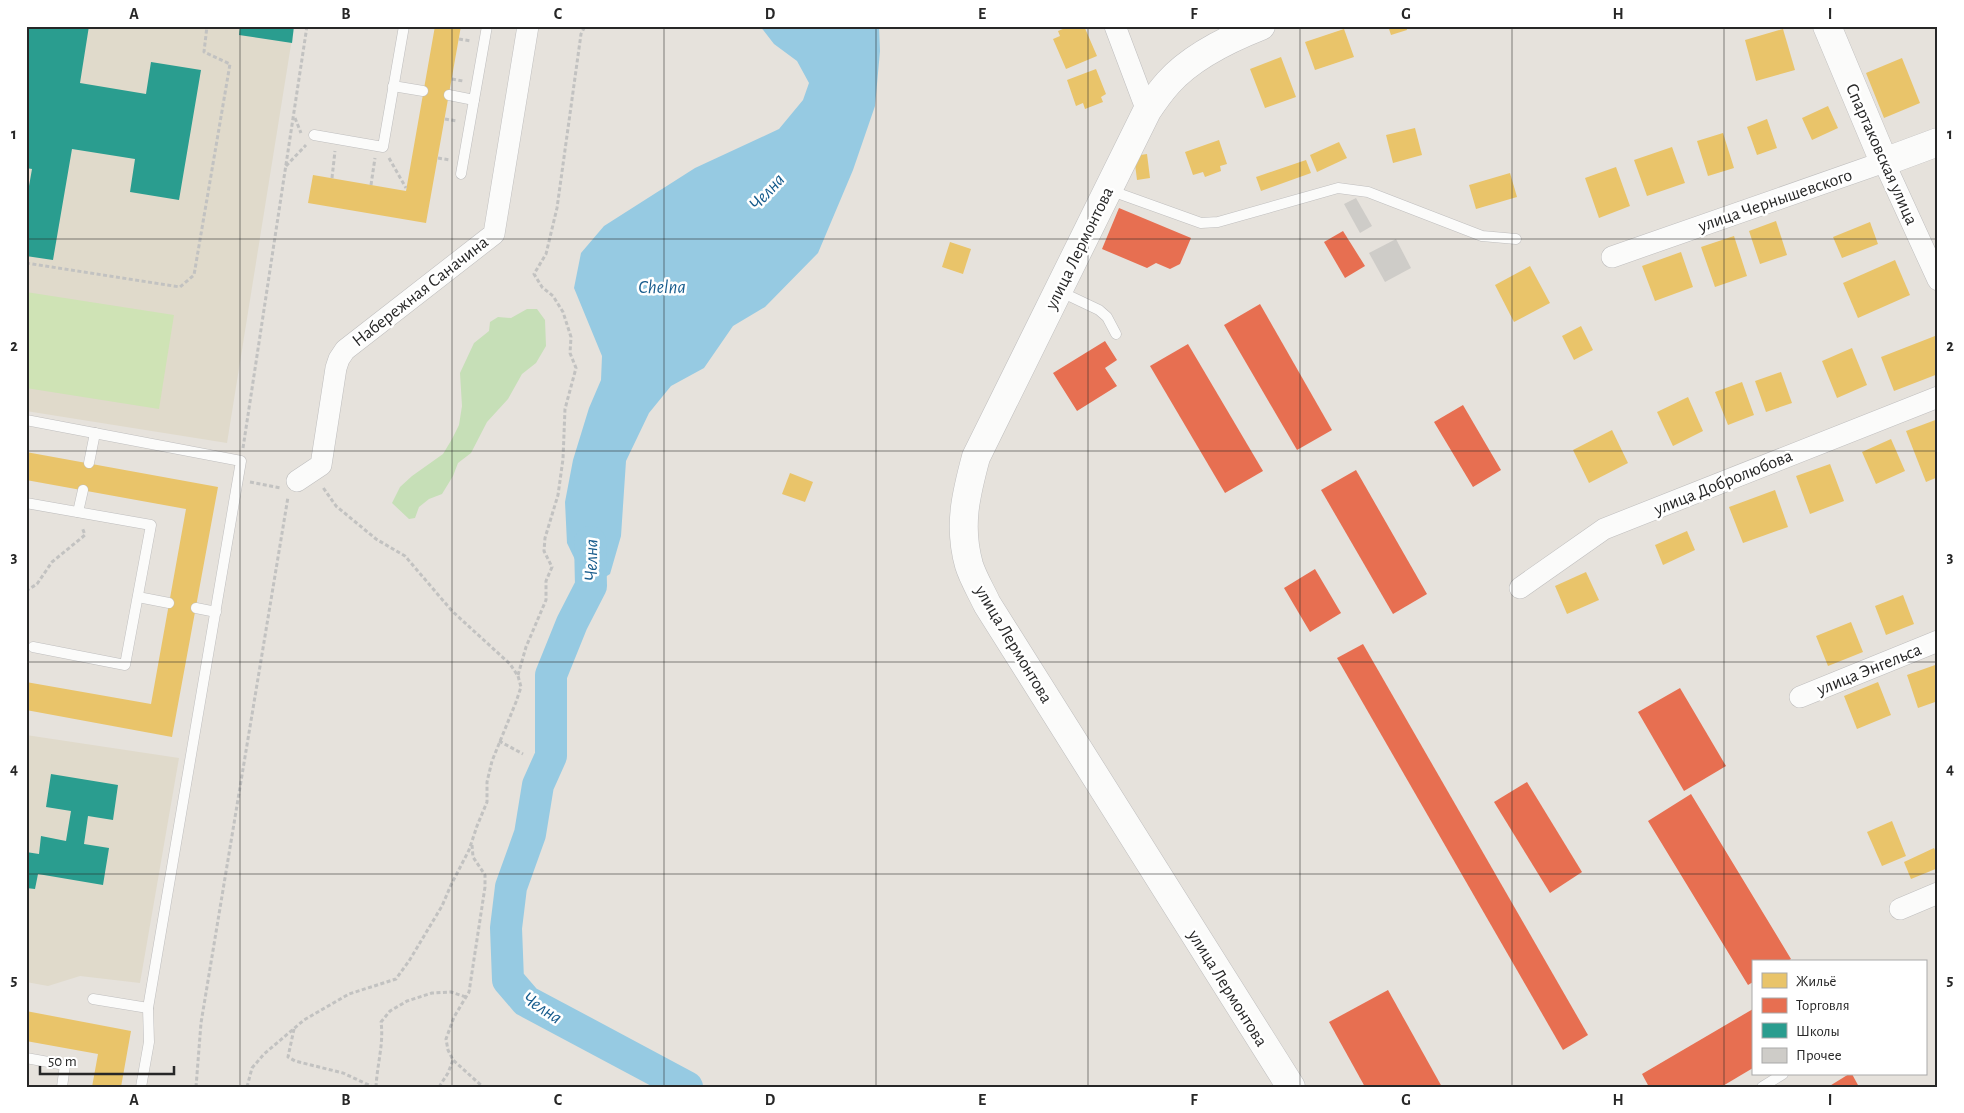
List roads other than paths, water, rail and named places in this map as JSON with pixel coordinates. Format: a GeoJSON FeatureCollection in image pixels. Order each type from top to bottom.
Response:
{"type":"FeatureCollection","features":[{"type":"Feature","properties":{"kind":"street","name":"Набережная Саначина"},"geometry":{"type":"LineString","coordinates":[[293,482],[322,466],[336,368],[345,350],[494,234],[528,26]]}},
{"type":"Feature","properties":{"kind":"street"},"geometry":{"type":"LineString","coordinates":[[1115,26],[1147,112]]}},
{"type":"Feature","properties":{"kind":"street","name":"улица Лермонтова"},"geometry":{"type":"LineString","coordinates":[[1261,26],[1235,37],[1201,56],[1168,82],[1147,112],[976,457],[965,498],[963,535],[969,566],[987,604],[1291,1087]]}},
{"type":"Feature","properties":{"kind":"street","name":"Спартаковская улица"},"geometry":{"type":"LineString","coordinates":[[1826,26],[1884,162],[1938,280]]}},
{"type":"Feature","properties":{"kind":"street","name":"улица Чернышевского"},"geometry":{"type":"LineString","coordinates":[[1612,257],[1938,142]]}},
{"type":"Feature","properties":{"kind":"street","name":"улица Добролюбова"},"geometry":{"type":"LineString","coordinates":[[1520,588],[1604,529],[1938,397]]}},
{"type":"Feature","properties":{"kind":"street","name":"улица Энгельса"},"geometry":{"type":"LineString","coordinates":[[1800,697],[1938,641]]}},
{"type":"Feature","properties":{"kind":"street"},"geometry":{"type":"LineString","coordinates":[[1900,910],[1938,893]]}},
{"type":"Feature","properties":{"kind":"lane"},"geometry":{"type":"LineString","coordinates":[[314,135],[380,147],[404,26]]}},
{"type":"Feature","properties":{"kind":"lane"},"geometry":{"type":"LineString","coordinates":[[461,174],[487,26]]}},
{"type":"Feature","properties":{"kind":"lane"},"geometry":{"type":"LineString","coordinates":[[393,86],[423,91]]}},
{"type":"Feature","properties":{"kind":"lane"},"geometry":{"type":"LineString","coordinates":[[449,95],[474,100]]}},
{"type":"Feature","properties":{"kind":"lane"},"geometry":{"type":"LineString","coordinates":[[1108,189],[1201,223],[1218,222],[1338,188],[1368,192],[1482,236],[1516,239]]}},
{"type":"Feature","properties":{"kind":"lane"},"geometry":{"type":"LineString","coordinates":[[1058,291],[1099,310],[1107,317],[1116,334]]}},
{"type":"Feature","properties":{"kind":"lane"},"geometry":{"type":"LineString","coordinates":[[26,420],[241,461],[148,1008],[149,1042],[141,1087]]}},
{"type":"Feature","properties":{"kind":"lane"},"geometry":{"type":"LineString","coordinates":[[89,463],[95,432]]}},
{"type":"Feature","properties":{"kind":"lane"},"geometry":{"type":"LineString","coordinates":[[78,512],[82,490]]}},
{"type":"Feature","properties":{"kind":"lane"},"geometry":{"type":"LineString","coordinates":[[26,502],[151,525],[124,665],[33,647]]}},
{"type":"Feature","properties":{"kind":"lane"},"geometry":{"type":"LineString","coordinates":[[138,597],[169,603]]}},
{"type":"Feature","properties":{"kind":"lane"},"geometry":{"type":"LineString","coordinates":[[196,608],[216,612]]}},
{"type":"Feature","properties":{"kind":"lane"},"geometry":{"type":"LineString","coordinates":[[93,999],[148,1008]]}},
{"type":"Feature","properties":{"kind":"lane"},"geometry":{"type":"LineString","coordinates":[[26,1058],[65,1065],[62,1087]]}},
{"type":"Feature","properties":{"kind":"lane"},"geometry":{"type":"LineString","coordinates":[[1762,1087],[1780,1076]]}},
{"type":"Feature","properties":{"kind":"water","name":"Chelna"},"geometry":{"type":"Polygon","coordinates":[[[760,26],[879,26],[880,51],[875,106],[853,170],[818,253],[765,307],[733,326],[704,368],[671,386],[649,413],[626,461],[621,536],[610,574],[591,586],[580,570],[567,543],[565,502],[573,460],[589,408],[601,380],[602,356],[574,288],[581,253],[604,226],[695,168],[779,129],[803,100],[809,83],[797,61],[774,44],[760,26]]]}},
{"type":"Feature","properties":{"kind":"waterway","name":"Челна"},"geometry":{"type":"LineString","coordinates":[[590,542],[591,586],[572,623],[551,675],[551,756],[538,785],[530,834],[511,887],[506,928],[508,980],[526,1001],[687,1087]]}}]}
